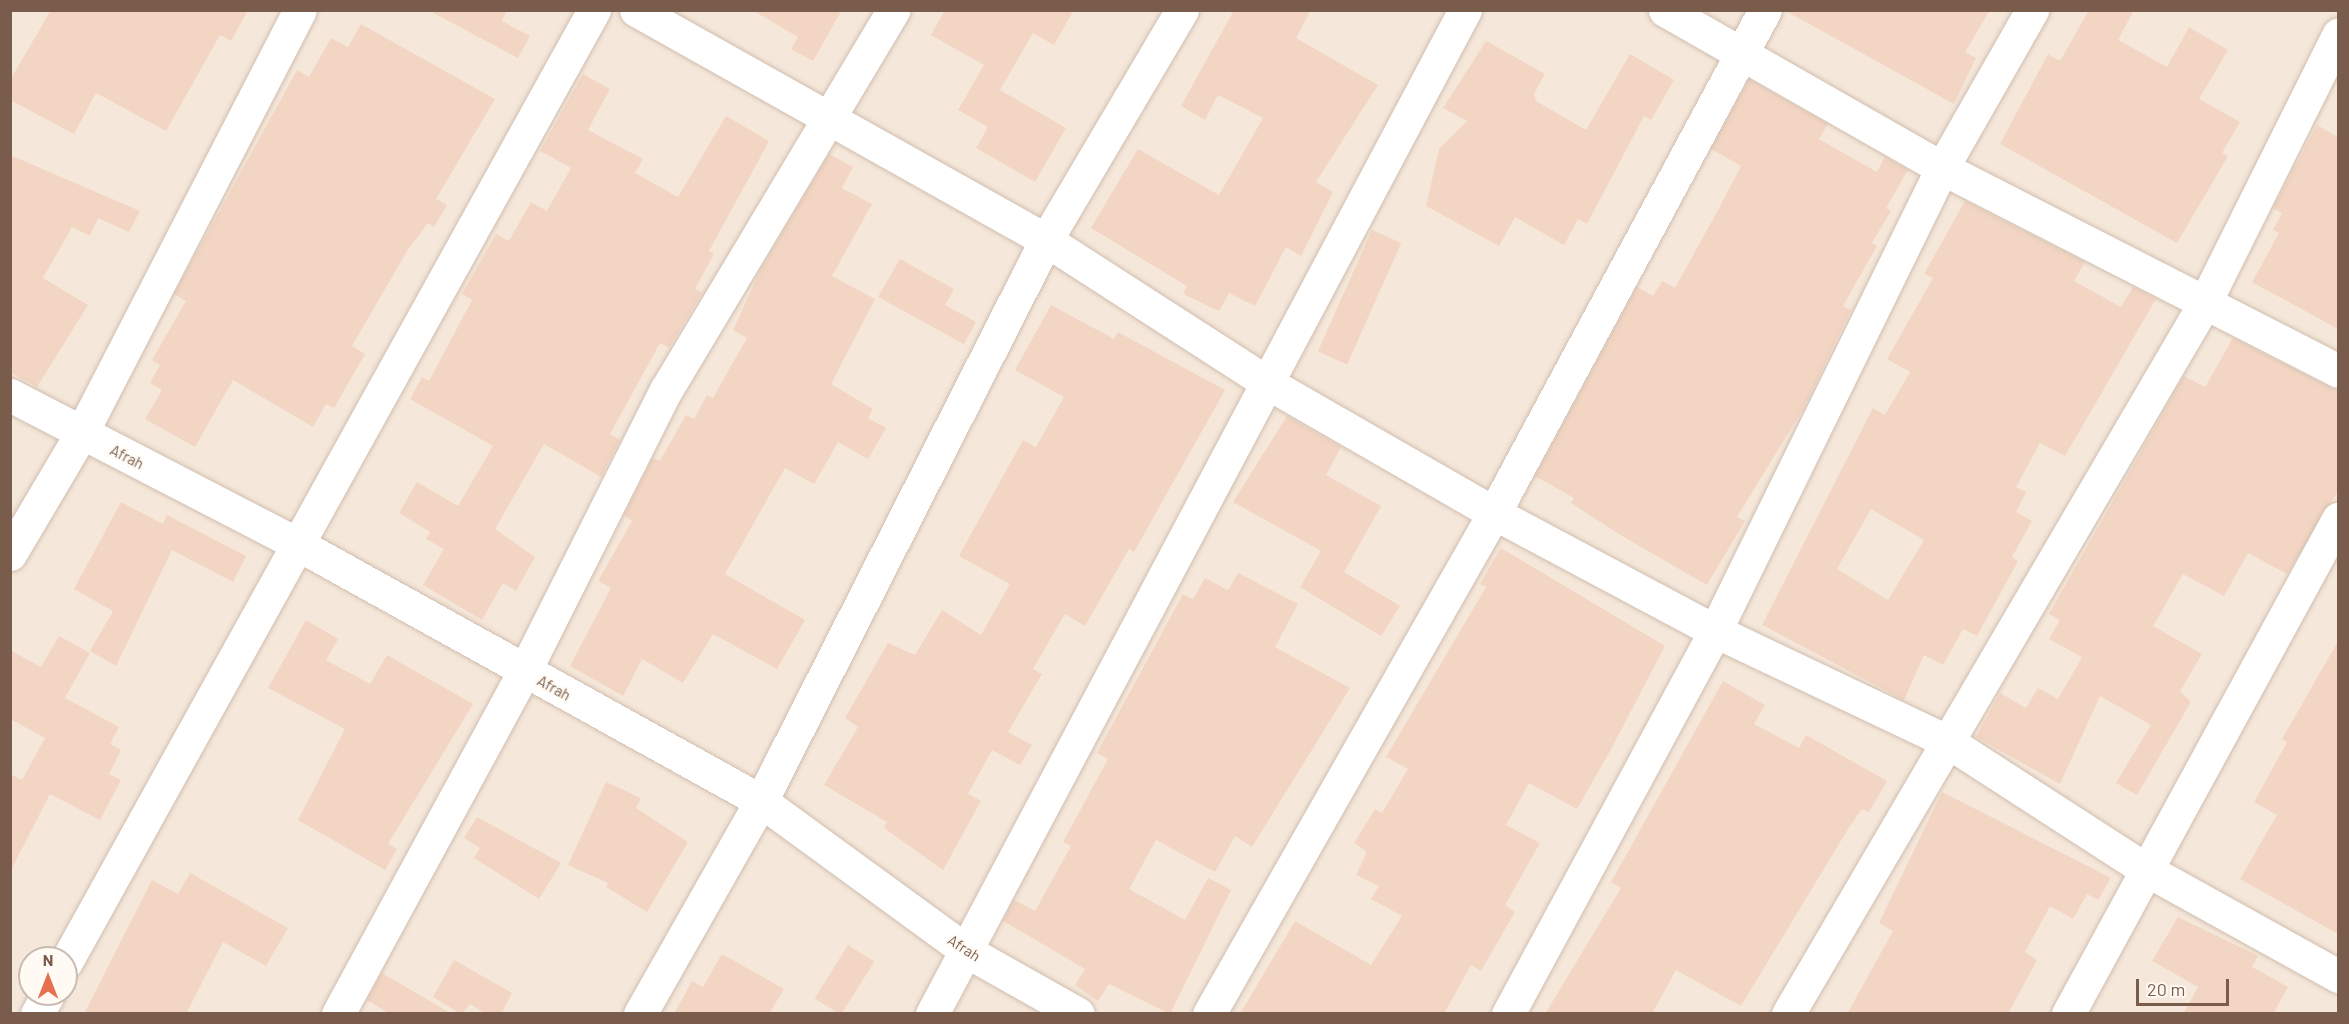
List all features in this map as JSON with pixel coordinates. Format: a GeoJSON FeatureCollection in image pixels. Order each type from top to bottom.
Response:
{"type":"FeatureCollection","features":[{"type":"Feature","properties":{"kind":"street"},"geometry":{"type":"LineString","coordinates":[[10,554],[81,434],[300,10]]}},
{"type":"Feature","properties":{"kind":"street"},"geometry":{"type":"LineString","coordinates":[[75,946],[302,546],[594,10]]}},
{"type":"Feature","properties":{"kind":"street"},"geometry":{"type":"LineString","coordinates":[[636,10],[828,121],[1046,240],[1266,382],[1494,513],[1715,631],[1947,741],[2145,869],[2338,976]]}},
{"type":"Feature","properties":{"kind":"street"},"geometry":{"type":"LineString","coordinates":[[338,1014],[524,672],[666,390],[893,10]]}},
{"type":"Feature","properties":{"kind":"street"},"geometry":{"type":"LineString","coordinates":[[640,1014],[761,801],[1046,240],[1182,10]]}},
{"type":"Feature","properties":{"kind":"street"},"geometry":{"type":"LineString","coordinates":[[932,1014],[968,952],[1266,382],[1465,10]]}},
{"type":"Feature","properties":{"kind":"street"},"geometry":{"type":"LineString","coordinates":[[1665,10],[1739,56],[1942,168],[2338,371]]}},
{"type":"Feature","properties":{"kind":"street"},"geometry":{"type":"LineString","coordinates":[[1209,1014],[1494,513],[1765,10]]}},
{"type":"Feature","properties":{"kind":"street"},"geometry":{"type":"LineString","coordinates":[[1508,1014],[1715,631],[1942,168],[2032,10]]}},
{"type":"Feature","properties":{"kind":"street"},"geometry":{"type":"LineString","coordinates":[[1788,1014],[2204,304],[2338,35]]}},
{"type":"Feature","properties":{"kind":"street","name":"Afrah"},"geometry":{"type":"LineString","coordinates":[[10,395],[81,434],[302,546],[524,672],[761,801],[968,952],[1078,1014]]}},
{"type":"Feature","properties":{"kind":"street"},"geometry":{"type":"LineString","coordinates":[[2068,1014],[2145,869],[2338,519]]}},
{"type":"Feature","properties":{"kind":"shaded area"},"geometry":{"type":"Polygon","coordinates":[[[10,11],[2338,11],[2338,1013],[11,1013],[10,11]]]}},
{"type":"Feature","properties":{"kind":"building"},"geometry":{"type":"Polygon","coordinates":[[[51,10],[248,10],[231,41],[220,35],[166,131],[96,93],[74,134],[10,100],[10,80],[51,10]]]}},
{"type":"Feature","properties":{"kind":"building"},"geometry":{"type":"Polygon","coordinates":[[[428,10],[507,10],[502,21],[530,36],[518,58],[428,10]]]}},
{"type":"Feature","properties":{"kind":"building"},"geometry":{"type":"Polygon","coordinates":[[[752,10],[842,10],[813,61],[791,49],[798,37],[752,10]]]}},
{"type":"Feature","properties":{"kind":"building"},"geometry":{"type":"Polygon","coordinates":[[[945,10],[1074,10],[1054,45],[1033,33],[1000,90],[1066,128],[1035,182],[976,148],[988,127],[958,110],[984,65],[931,35],[945,10]]]}},
{"type":"Feature","properties":{"kind":"building"},"geometry":{"type":"Polygon","coordinates":[[[1234,10],[1311,10],[1296,38],[1378,85],[1316,182],[1333,192],[1301,256],[1286,247],[1255,306],[1229,293],[1219,311],[1183,294],[1187,286],[1091,228],[1138,149],[1219,195],[1263,118],[1218,95],[1205,120],[1181,106],[1234,10]]]}},
{"type":"Feature","properties":{"kind":"building"},"geometry":{"type":"Polygon","coordinates":[[[1784,10],[1990,10],[1965,52],[1976,58],[1954,104],[1784,10]]]}},
{"type":"Feature","properties":{"kind":"building"},"geometry":{"type":"Polygon","coordinates":[[[2089,10],[2134,10],[2118,40],[2167,67],[2189,27],[2228,50],[2199,99],[2240,122],[2222,153],[2228,156],[2177,243],[2000,144],[2048,54],[2060,61],[2089,10]]]}},
{"type":"Feature","properties":{"kind":"building"},"geometry":{"type":"Polygon","coordinates":[[[361,24],[495,99],[436,199],[447,205],[434,227],[428,223],[407,251],[352,346],[365,354],[334,408],[326,404],[313,427],[233,380],[195,447],[145,419],[162,390],[150,383],[160,365],[152,360],[186,301],[174,294],[297,70],[309,77],[331,38],[348,47],[361,24]]]}},
{"type":"Feature","properties":{"kind":"building"},"geometry":{"type":"Polygon","coordinates":[[[1486,41],[1545,74],[1534,94],[1536,101],[1586,130],[1630,54],[1674,80],[1651,120],[1644,116],[1587,224],[1578,219],[1564,245],[1515,217],[1499,246],[1426,206],[1439,149],[1467,121],[1443,108],[1486,41]]]}},
{"type":"Feature","properties":{"kind":"building"},"geometry":{"type":"Polygon","coordinates":[[[583,74],[610,89],[588,130],[643,159],[635,173],[678,197],[726,116],[769,141],[709,251],[714,254],[695,289],[702,293],[669,348],[660,343],[610,434],[620,440],[601,477],[544,444],[495,529],[535,557],[516,591],[503,583],[482,620],[423,585],[444,549],[426,539],[430,532],[399,513],[417,482],[458,506],[493,446],[410,399],[422,377],[429,381],[472,300],[462,294],[496,234],[509,241],[531,202],[547,211],[571,168],[540,151],[583,74]]]}},
{"type":"Feature","properties":{"kind":"building"},"geometry":{"type":"Polygon","coordinates":[[[1749,79],[1828,124],[1819,139],[1877,172],[1885,157],[1908,170],[1886,208],[1891,211],[1872,243],[1877,246],[1843,306],[1851,310],[1805,406],[1737,517],[1745,521],[1707,585],[1622,536],[1571,503],[1574,498],[1535,476],[1637,287],[1653,296],[1662,281],[1675,288],[1718,210],[1741,166],[1711,149],[1749,79]]]}},
{"type":"Feature","properties":{"kind":"building"},"geometry":{"type":"Polygon","coordinates":[[[2317,125],[2338,137],[2338,329],[2252,282],[2279,233],[2273,230],[2282,213],[2273,208],[2317,125]]]}},
{"type":"Feature","properties":{"kind":"building"},"geometry":{"type":"Polygon","coordinates":[[[829,154],[853,167],[842,188],[872,204],[832,276],[875,299],[831,384],[873,409],[868,418],[886,428],[868,459],[838,442],[814,484],[785,468],[725,574],[805,620],[777,669],[713,634],[683,683],[642,659],[623,696],[570,666],[611,588],[598,581],[632,521],[624,515],[653,458],[660,461],[686,415],[694,419],[707,395],[713,398],[747,338],[733,330],[762,267],[829,154]]]}},
{"type":"Feature","properties":{"kind":"building"},"geometry":{"type":"Polygon","coordinates":[[[10,155],[140,211],[129,232],[98,218],[90,236],[72,227],[43,278],[88,305],[37,387],[10,372],[10,155]]]}},
{"type":"Feature","properties":{"kind":"building"},"geometry":{"type":"Polygon","coordinates":[[[1965,201],[2085,262],[2074,281],[2121,307],[2133,287],[2156,299],[2065,456],[2040,443],[2016,487],[2026,492],[2016,512],[2032,521],[2012,557],[2018,561],[1977,636],[1963,629],[1943,665],[1924,655],[1904,700],[1762,625],[1873,408],[1885,415],[1910,372],[1887,359],[1933,278],[1924,274],[1965,201]],[[1871,509],[1837,569],[1888,600],[1924,540],[1871,509]]]}},
{"type":"Feature","properties":{"kind":"building"},"geometry":{"type":"Polygon","coordinates":[[[1372,230],[1401,243],[1347,365],[1318,352],[1372,230]]]}},
{"type":"Feature","properties":{"kind":"building"},"geometry":{"type":"Polygon","coordinates":[[[900,259],[954,289],[945,305],[976,322],[964,344],[878,297],[900,259]]]}},
{"type":"Feature","properties":{"kind":"building"},"geometry":{"type":"Polygon","coordinates":[[[1051,305],[1114,339],[1118,332],[1225,390],[1134,552],[1129,549],[1085,626],[1065,614],[1033,669],[1042,674],[1008,732],[1032,745],[1020,765],[992,750],[968,794],[981,801],[943,870],[884,828],[887,822],[824,785],[858,727],[845,718],[888,643],[915,655],[942,610],[981,635],[1010,584],[959,556],[1023,440],[1036,447],[1064,397],[1015,370],[1051,305]]]}},
{"type":"Feature","properties":{"kind":"building"},"geometry":{"type":"Polygon","coordinates":[[[2233,338],[2338,391],[2338,491],[2287,574],[2248,553],[2224,596],[2183,574],[2153,626],[2202,654],[2180,691],[2191,702],[2137,795],[2116,783],[2151,725],[2100,696],[2060,784],[1976,737],[2000,693],[2026,708],[2038,688],[2058,699],[2082,657],[2049,639],[2060,620],[2049,614],[2184,376],[2205,387],[2233,338]]]}},
{"type":"Feature","properties":{"kind":"building"},"geometry":{"type":"Polygon","coordinates":[[[1287,416],[1341,447],[1326,475],[1381,506],[1344,572],[1400,606],[1381,636],[1300,587],[1321,551],[1233,502],[1287,416]]]}},
{"type":"Feature","properties":{"kind":"building"},"geometry":{"type":"Polygon","coordinates":[[[121,502],[163,524],[167,515],[246,556],[233,582],[172,550],[116,666],[90,651],[113,611],[74,589],[121,502]]]}},
{"type":"Feature","properties":{"kind":"building"},"geometry":{"type":"Polygon","coordinates":[[[1501,548],[1665,646],[1610,751],[1577,809],[1529,783],[1506,825],[1540,843],[1505,905],[1515,912],[1481,971],[1471,965],[1444,1014],[1240,1014],[1295,921],[1371,965],[1402,916],[1371,899],[1379,886],[1356,875],[1367,852],[1354,843],[1375,809],[1382,813],[1408,769],[1386,757],[1486,587],[1480,584],[1501,548]]]}},
{"type":"Feature","properties":{"kind":"building"},"geometry":{"type":"Polygon","coordinates":[[[1238,573],[1298,604],[1275,647],[1350,688],[1252,847],[1235,836],[1215,872],[1156,840],[1129,889],[1185,920],[1208,878],[1231,890],[1170,1014],[1109,984],[1098,1001],[1075,985],[1085,969],[1003,921],[1014,900],[1035,911],[1071,846],[1063,842],[1108,759],[1097,753],[1183,594],[1193,599],[1205,578],[1228,590],[1238,573]]]}},
{"type":"Feature","properties":{"kind":"building"},"geometry":{"type":"Polygon","coordinates":[[[306,620],[338,639],[326,660],[370,684],[387,655],[473,704],[388,844],[397,849],[385,870],[298,820],[345,729],[268,688],[306,620]]]}},
{"type":"Feature","properties":{"kind":"building"},"geometry":{"type":"Polygon","coordinates":[[[59,636],[90,653],[65,698],[119,727],[110,744],[121,750],[109,774],[121,780],[100,820],[50,794],[10,872],[10,774],[22,780],[45,738],[10,719],[10,650],[41,667],[59,636]]]}},
{"type":"Feature","properties":{"kind":"building"},"geometry":{"type":"Polygon","coordinates":[[[2338,641],[2338,934],[2240,879],[2277,815],[2254,802],[2287,742],[2282,739],[2338,641]]]}},
{"type":"Feature","properties":{"kind":"building"},"geometry":{"type":"Polygon","coordinates":[[[1723,681],[1765,705],[1754,724],[1799,748],[1806,735],[1887,781],[1869,812],[1862,809],[1848,829],[1741,1006],[1676,970],[1652,1014],[1545,1014],[1621,888],[1611,882],[1723,681]]]}},
{"type":"Feature","properties":{"kind":"building"},"geometry":{"type":"Polygon","coordinates":[[[606,782],[641,798],[636,808],[688,842],[647,912],[606,887],[608,883],[568,865],[606,782]]]}},
{"type":"Feature","properties":{"kind":"building"},"geometry":{"type":"Polygon","coordinates":[[[1942,792],[2111,878],[2098,900],[2087,894],[2073,919],[2050,906],[2025,952],[2037,960],[2008,1014],[1847,1014],[1893,931],[1879,923],[1942,792]]]}},
{"type":"Feature","properties":{"kind":"building"},"geometry":{"type":"Polygon","coordinates":[[[477,817],[561,863],[539,899],[474,858],[480,848],[464,838],[477,817]]]}},
{"type":"Feature","properties":{"kind":"building"},"geometry":{"type":"Polygon","coordinates":[[[190,873],[288,928],[266,966],[223,942],[186,1014],[84,1014],[152,880],[178,894],[190,873]]]}},
{"type":"Feature","properties":{"kind":"building"},"geometry":{"type":"Polygon","coordinates":[[[2178,917],[2258,956],[2252,967],[2288,987],[2273,1014],[2183,1014],[2198,987],[2152,961],[2178,917]]]}},
{"type":"Feature","properties":{"kind":"building"},"geometry":{"type":"Polygon","coordinates":[[[848,945],[874,961],[841,1014],[815,998],[848,945]]]}},
{"type":"Feature","properties":{"kind":"building"},"geometry":{"type":"Polygon","coordinates":[[[722,954],[784,989],[769,1014],[674,1014],[692,981],[703,987],[722,954]]]}},
{"type":"Feature","properties":{"kind":"building"},"geometry":{"type":"Polygon","coordinates":[[[454,960],[512,993],[501,1014],[486,1014],[470,1004],[461,1014],[433,997],[454,960]]]}},
{"type":"Feature","properties":{"kind":"building"},"geometry":{"type":"Polygon","coordinates":[[[382,973],[452,1014],[390,1014],[367,1000],[382,973]]]}}]}
